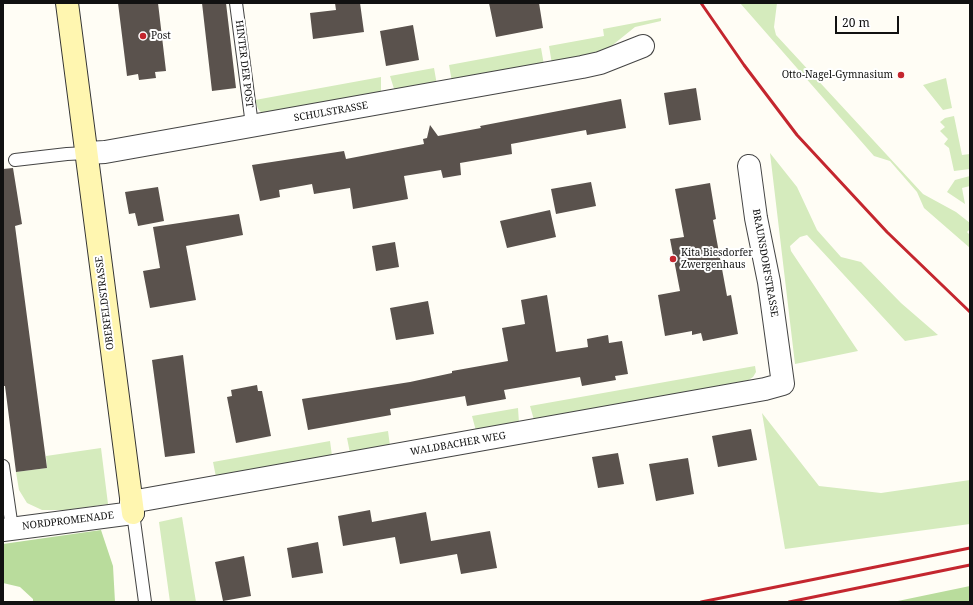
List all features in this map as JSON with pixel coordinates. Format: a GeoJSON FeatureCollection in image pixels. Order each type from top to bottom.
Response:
{"type":"FeatureCollection","features":[{"type":"Feature","properties":{"kind":"street","name":"OBERFELDSTRASSE"},"geometry":{"type":"LineString","coordinates":[[67,3],[87,153],[110,347],[132,507]]}},
{"type":"Feature","properties":{"kind":"street","name":"SCHULSTRASSE"},"geometry":{"type":"LineString","coordinates":[[87,153],[105,152],[582,67],[600,63],[643,46]]}},
{"type":"Feature","properties":{"kind":"street","name":"BRAUNSDORFSTRASSE"},"geometry":{"type":"LineString","coordinates":[[749,166],[756,218],[769,282],[783,384]]}},
{"type":"Feature","properties":{"kind":"street","name":"WALDBACHER WEG"},"geometry":{"type":"LineString","coordinates":[[132,507],[765,389],[783,384]]}},
{"type":"Feature","properties":{"kind":"street","name":"NORDPROMENADE"},"geometry":{"type":"LineString","coordinates":[[7,529],[132,507]]}},
{"type":"Feature","properties":{"kind":"lane","name":"HINTER DER POST"},"geometry":{"type":"LineString","coordinates":[[236,3],[252,126]]}},
{"type":"Feature","properties":{"kind":"lane","name":"SCHULSTRASSE"},"geometry":{"type":"LineString","coordinates":[[16,160],[87,153]]}},
{"type":"Feature","properties":{"kind":"lane"},"geometry":{"type":"LineString","coordinates":[[3,466],[7,529]]}},
{"type":"Feature","properties":{"kind":"lane","name":"OBERFELDSTRASSE"},"geometry":{"type":"LineString","coordinates":[[132,507],[145,602]]}},
{"type":"Feature","properties":{"kind":"green space"},"geometry":{"type":"Polygon","coordinates":[[[740,3],[777,3],[774,27],[776,35],[923,194],[956,212],[970,223],[970,229],[967,232],[970,235],[970,248],[924,208],[917,192],[890,161],[874,156],[740,3]]]}},
{"type":"Feature","properties":{"kind":"green space"},"geometry":{"type":"Polygon","coordinates":[[[661,18],[661,21],[635,27],[604,52],[552,64],[549,46],[604,36],[603,29],[661,18]]]}},
{"type":"Feature","properties":{"kind":"green space"},"geometry":{"type":"Polygon","coordinates":[[[541,48],[544,65],[452,82],[449,65],[541,48]]]}},
{"type":"Feature","properties":{"kind":"green space"},"geometry":{"type":"Polygon","coordinates":[[[434,68],[437,85],[395,92],[390,76],[434,68]]]}},
{"type":"Feature","properties":{"kind":"green space"},"geometry":{"type":"Polygon","coordinates":[[[381,77],[381,92],[264,115],[258,109],[255,100],[381,77]]]}},
{"type":"Feature","properties":{"kind":"green space"},"geometry":{"type":"Polygon","coordinates":[[[946,78],[952,108],[943,110],[923,85],[946,78]]]}},
{"type":"Feature","properties":{"kind":"green space"},"geometry":{"type":"Polygon","coordinates":[[[954,116],[962,155],[970,154],[970,169],[954,171],[949,148],[944,144],[948,139],[940,131],[945,127],[940,122],[945,118],[954,116]]]}},
{"type":"Feature","properties":{"kind":"green space"},"geometry":{"type":"Polygon","coordinates":[[[770,153],[797,187],[817,230],[841,257],[861,262],[901,303],[938,335],[905,341],[807,235],[800,237],[790,246],[791,251],[858,351],[795,364],[770,153]]]}},
{"type":"Feature","properties":{"kind":"green space"},"geometry":{"type":"Polygon","coordinates":[[[970,176],[970,186],[962,188],[965,204],[947,192],[955,180],[970,176]]]}},
{"type":"Feature","properties":{"kind":"green space"},"geometry":{"type":"Polygon","coordinates":[[[755,366],[756,372],[753,377],[744,383],[534,420],[530,406],[755,366]]]}},
{"type":"Feature","properties":{"kind":"green space"},"geometry":{"type":"Polygon","coordinates":[[[518,408],[519,423],[476,431],[472,416],[518,408]]]}},
{"type":"Feature","properties":{"kind":"green space"},"geometry":{"type":"Polygon","coordinates":[[[762,413],[819,486],[881,493],[970,480],[970,524],[785,549],[762,413]]]}},
{"type":"Feature","properties":{"kind":"green space"},"geometry":{"type":"Polygon","coordinates":[[[388,431],[390,446],[350,453],[347,438],[388,431]]]}},
{"type":"Feature","properties":{"kind":"green space"},"geometry":{"type":"Polygon","coordinates":[[[330,441],[332,456],[216,477],[213,462],[330,441]]]}},
{"type":"Feature","properties":{"kind":"green space"},"geometry":{"type":"Polygon","coordinates":[[[101,448],[108,504],[67,510],[42,510],[27,503],[19,490],[16,472],[47,468],[46,456],[101,448]]]}},
{"type":"Feature","properties":{"kind":"green space"},"geometry":{"type":"Polygon","coordinates":[[[182,517],[196,602],[170,602],[159,522],[182,517]]]}},
{"type":"Feature","properties":{"kind":"green space"},"geometry":{"type":"Polygon","coordinates":[[[101,530],[113,566],[115,602],[33,602],[33,599],[20,587],[3,583],[3,544],[101,530]]]}},
{"type":"Feature","properties":{"kind":"green space"},"geometry":{"type":"Polygon","coordinates":[[[970,586],[970,602],[893,602],[970,586]]]}},
{"type":"Feature","properties":{"kind":"building","name":"Post"},"geometry":{"type":"Polygon","coordinates":[[[118,3],[158,3],[166,71],[155,72],[156,78],[139,80],[138,74],[127,76],[118,3]]]}},
{"type":"Feature","properties":{"kind":"building"},"geometry":{"type":"Polygon","coordinates":[[[202,3],[226,3],[236,88],[212,91],[202,3]]]}},
{"type":"Feature","properties":{"kind":"building"},"geometry":{"type":"Polygon","coordinates":[[[335,3],[360,3],[364,32],[313,39],[310,13],[336,10],[335,3]]]}},
{"type":"Feature","properties":{"kind":"building"},"geometry":{"type":"Polygon","coordinates":[[[489,3],[539,3],[543,28],[496,37],[489,3]]]}},
{"type":"Feature","properties":{"kind":"building"},"geometry":{"type":"Polygon","coordinates":[[[413,25],[419,60],[386,66],[380,31],[413,25]]]}},
{"type":"Feature","properties":{"kind":"building"},"geometry":{"type":"Polygon","coordinates":[[[696,88],[701,120],[669,125],[664,93],[696,88]]]}},
{"type":"Feature","properties":{"kind":"building"},"geometry":{"type":"Polygon","coordinates":[[[621,99],[626,128],[587,135],[586,130],[511,144],[512,154],[460,163],[461,175],[443,178],[441,170],[404,176],[408,199],[353,209],[350,188],[314,194],[312,184],[279,190],[280,197],[260,201],[252,165],[344,151],[346,159],[424,144],[423,139],[427,138],[430,125],[438,136],[481,128],[480,126],[621,99]]]}},
{"type":"Feature","properties":{"kind":"building"},"geometry":{"type":"Polygon","coordinates":[[[13,168],[22,224],[15,226],[47,468],[16,472],[5,386],[3,386],[3,169],[13,168]]]}},
{"type":"Feature","properties":{"kind":"building"},"geometry":{"type":"Polygon","coordinates":[[[591,182],[596,206],[556,214],[551,189],[591,182]]]}},
{"type":"Feature","properties":{"kind":"building"},"geometry":{"type":"Polygon","coordinates":[[[710,183],[716,219],[713,220],[727,296],[731,295],[738,334],[703,341],[701,333],[692,335],[692,331],[665,336],[658,295],[680,291],[670,239],[684,237],[675,189],[710,183]]]}},
{"type":"Feature","properties":{"kind":"building"},"geometry":{"type":"Polygon","coordinates":[[[158,187],[164,221],[138,226],[135,213],[129,214],[125,192],[158,187]]]}},
{"type":"Feature","properties":{"kind":"building"},"geometry":{"type":"Polygon","coordinates":[[[550,210],[556,237],[507,248],[500,221],[550,210]]]}},
{"type":"Feature","properties":{"kind":"building"},"geometry":{"type":"Polygon","coordinates":[[[239,214],[243,235],[186,246],[196,300],[150,308],[143,271],[160,268],[153,227],[239,214]]]}},
{"type":"Feature","properties":{"kind":"building"},"geometry":{"type":"Polygon","coordinates":[[[395,242],[399,267],[376,271],[372,246],[395,242]]]}},
{"type":"Feature","properties":{"kind":"building"},"geometry":{"type":"Polygon","coordinates":[[[547,295],[556,352],[588,347],[587,339],[608,335],[609,343],[622,341],[628,374],[615,376],[616,380],[582,386],[580,377],[504,390],[506,399],[467,406],[465,396],[390,409],[391,415],[308,430],[302,399],[410,382],[452,373],[452,371],[508,361],[502,328],[525,324],[521,300],[547,295]]]}},
{"type":"Feature","properties":{"kind":"building"},"geometry":{"type":"Polygon","coordinates":[[[428,301],[434,334],[396,340],[390,308],[428,301]]]}},
{"type":"Feature","properties":{"kind":"building"},"geometry":{"type":"Polygon","coordinates":[[[183,355],[195,453],[165,457],[152,360],[183,355]]]}},
{"type":"Feature","properties":{"kind":"building"},"geometry":{"type":"Polygon","coordinates":[[[257,385],[258,391],[262,391],[271,436],[236,443],[227,397],[232,396],[231,390],[257,385]]]}},
{"type":"Feature","properties":{"kind":"building"},"geometry":{"type":"Polygon","coordinates":[[[751,429],[757,460],[718,467],[712,436],[751,429]]]}},
{"type":"Feature","properties":{"kind":"building"},"geometry":{"type":"Polygon","coordinates":[[[618,453],[624,484],[598,488],[592,457],[618,453]]]}},
{"type":"Feature","properties":{"kind":"building"},"geometry":{"type":"Polygon","coordinates":[[[688,458],[694,494],[656,501],[649,464],[688,458]]]}},
{"type":"Feature","properties":{"kind":"building"},"geometry":{"type":"Polygon","coordinates":[[[370,510],[372,522],[426,512],[431,541],[490,531],[497,568],[461,574],[457,554],[400,564],[395,537],[343,546],[338,516],[370,510]]]}},
{"type":"Feature","properties":{"kind":"building"},"geometry":{"type":"Polygon","coordinates":[[[318,542],[323,573],[292,578],[287,548],[318,542]]]}},
{"type":"Feature","properties":{"kind":"building"},"geometry":{"type":"Polygon","coordinates":[[[244,556],[251,596],[223,601],[215,562],[244,556]]]}},
{"type":"Feature","properties":{"kind":"railway"},"geometry":{"type":"LineString","coordinates":[[701,3],[744,65],[797,135],[887,232],[970,312]]}},
{"type":"Feature","properties":{"kind":"railway"},"geometry":{"type":"LineString","coordinates":[[701,602],[970,548]]}},
{"type":"Feature","properties":{"kind":"railway"},"geometry":{"type":"LineString","coordinates":[[789,602],[970,565]]}},
{"type":"Feature","properties":{"kind":"place","name":"Post"},"geometry":{"type":"Point","coordinates":[143,36]}},
{"type":"Feature","properties":{"kind":"place","name":"Otto-Nagel-Gymnasium"},"geometry":{"type":"Point","coordinates":[901,75]}},
{"type":"Feature","properties":{"kind":"place","name":"Kita Biesdorfer Zwergenhaus"},"geometry":{"type":"Point","coordinates":[673,259]}}]}
